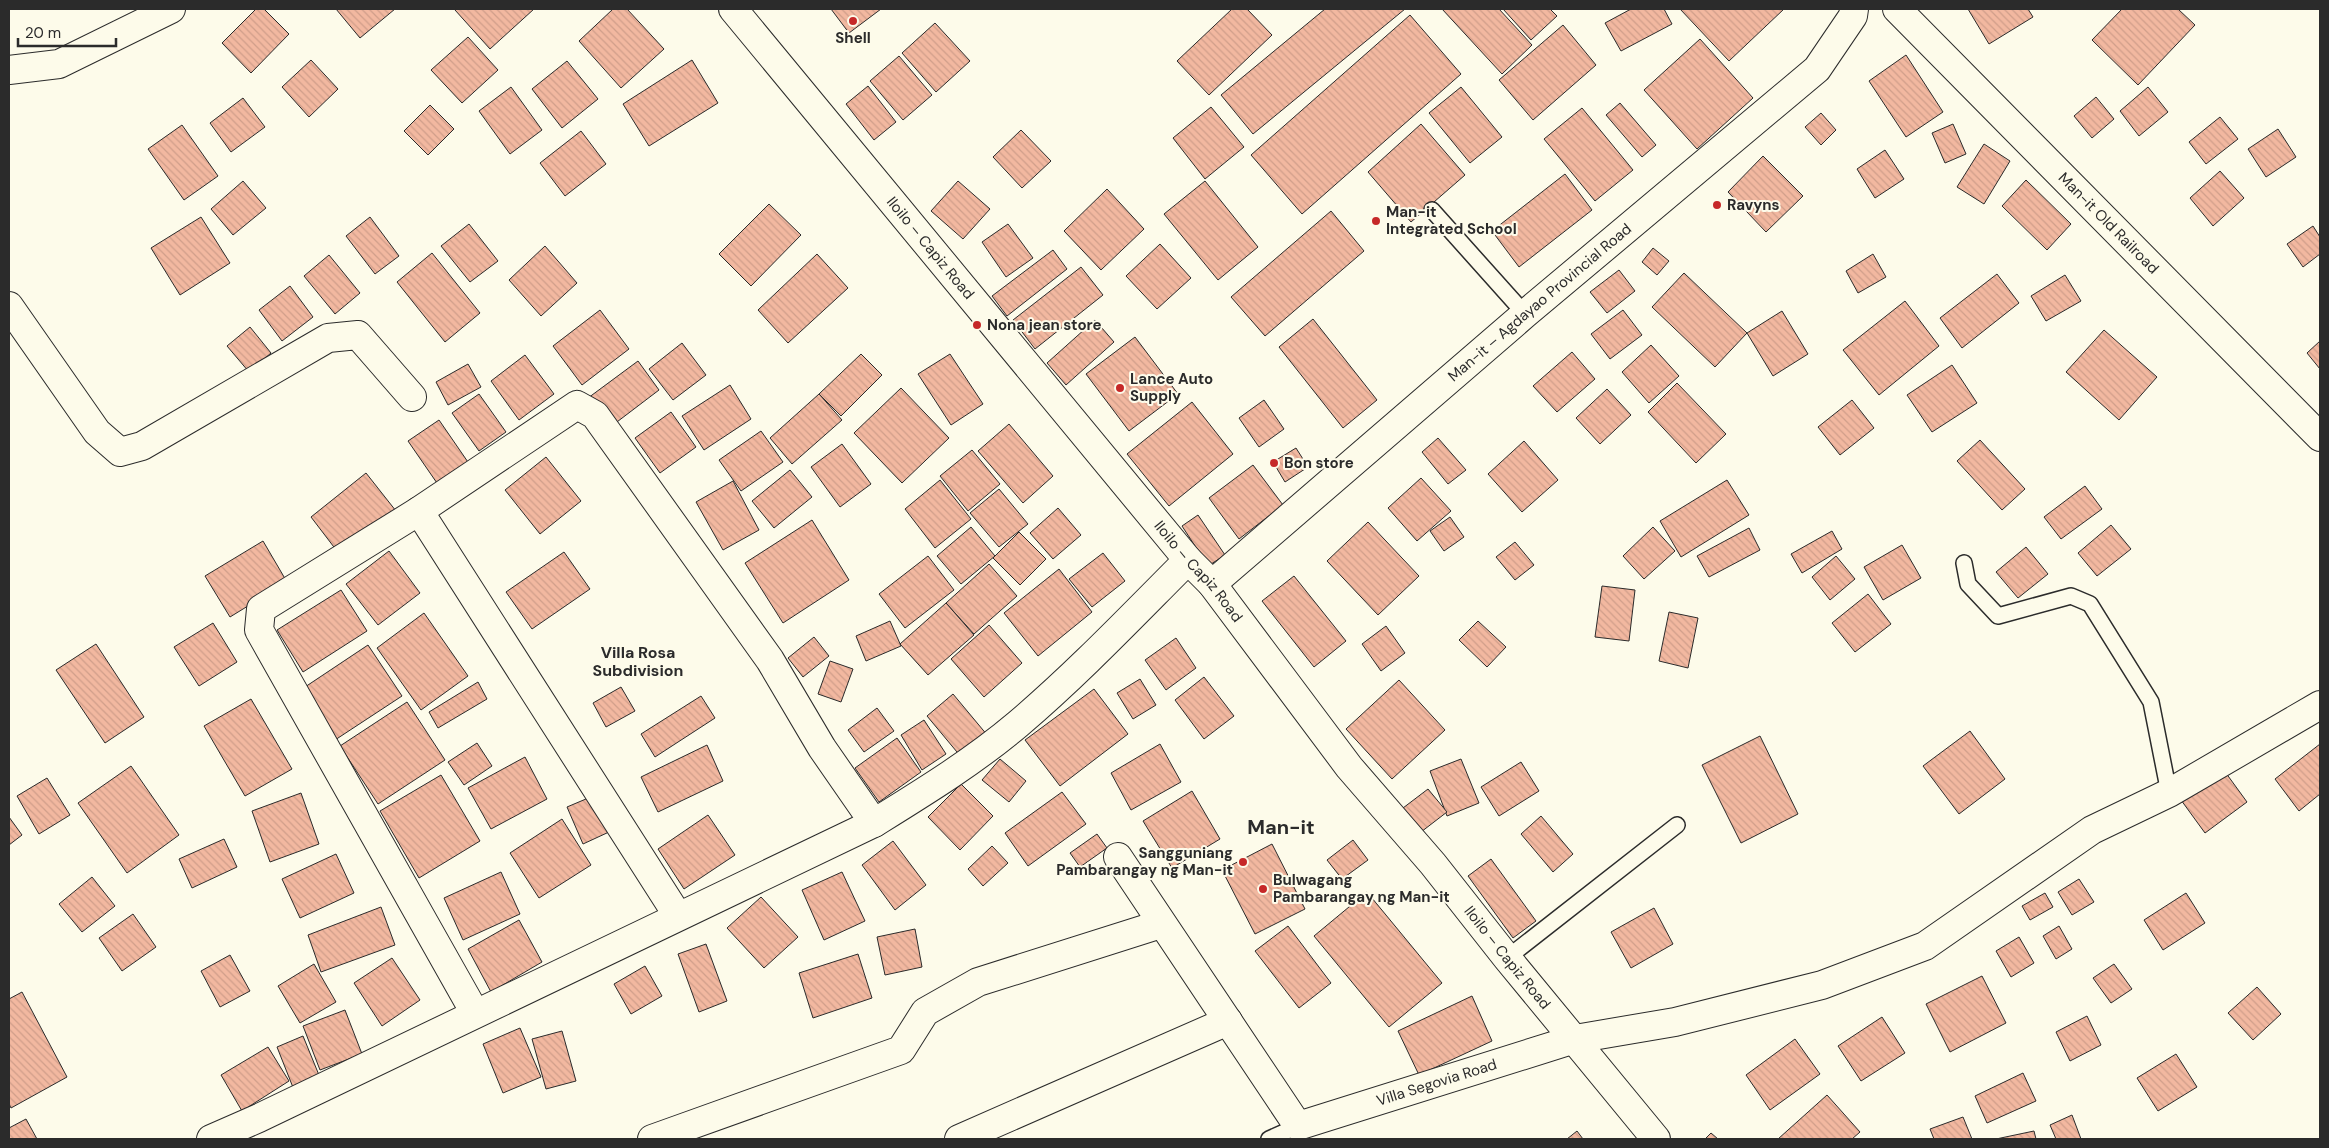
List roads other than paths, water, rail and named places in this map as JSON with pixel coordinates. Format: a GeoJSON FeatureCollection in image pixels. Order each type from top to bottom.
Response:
{"type":"FeatureCollection","features":[{"type":"Feature","properties":{"kind":"main road"},"geometry":{"type":"LineString","coordinates":[[9,70],[60,64],[171,9]]}},
{"type":"Feature","properties":{"kind":"main road","name":"Iloilo – Capiz Road"},"geometry":{"type":"LineString","coordinates":[[733,9],[1188,560],[1212,584],[1349,767],[1433,864],[1507,958],[1656,1139]]}},
{"type":"Feature","properties":{"kind":"main road","name":"Man-it – Agdayao Provincial Road"},"geometry":{"type":"LineString","coordinates":[[1212,584],[1525,314],[1817,70],[1853,16],[1854,9]]}},
{"type":"Feature","properties":{"kind":"main road","name":"Man-it Old Railroad"},"geometry":{"type":"LineString","coordinates":[[1897,9],[2320,437]]}},
{"type":"Feature","properties":{"kind":"main road"},"geometry":{"type":"LineString","coordinates":[[9,306],[97,432],[120,452],[142,446],[328,338],[358,335],[412,397]]}},
{"type":"Feature","properties":{"kind":"main road"},"geometry":{"type":"LineString","coordinates":[[475,1013],[259,630],[261,610],[419,510],[577,405],[595,415],[770,660],[822,748],[874,823]]}},
{"type":"Feature","properties":{"kind":"main road"},"geometry":{"type":"LineString","coordinates":[[419,510],[678,916]]}},
{"type":"Feature","properties":{"kind":"main road"},"geometry":{"type":"LineString","coordinates":[[210,1139],[259,1118],[874,823],[946,779],[1016,725],[1078,670],[1188,560]]}},
{"type":"Feature","properties":{"kind":"main road","name":"Villa Segovia Road"},"geometry":{"type":"LineString","coordinates":[[1298,1126],[1575,1039],[1675,1022],[1822,985],[1925,946],[2092,830],[2169,793],[2320,705]]}},
{"type":"Feature","properties":{"kind":"main road"},"geometry":{"type":"LineString","coordinates":[[1118,857],[1161,924],[1298,1126]]}},
{"type":"Feature","properties":{"kind":"main road"},"geometry":{"type":"LineString","coordinates":[[652,1139],[901,1050],[925,1012],[978,982],[1161,924]]}},
{"type":"Feature","properties":{"kind":"main road"},"geometry":{"type":"LineString","coordinates":[[959,1139],[1228,1021]]}},
{"type":"Feature","properties":{"kind":"lane"},"geometry":{"type":"LineString","coordinates":[[1432,210],[1525,314]]}},
{"type":"Feature","properties":{"kind":"lane"},"geometry":{"type":"LineString","coordinates":[[1964,563],[1968,584],[1998,616],[2071,596],[2090,604],[2151,702],[2169,793]]}},
{"type":"Feature","properties":{"kind":"lane"},"geometry":{"type":"LineString","coordinates":[[1507,958],[1677,825]]}},
{"type":"Feature","properties":{"kind":"lane"},"geometry":{"type":"LineString","coordinates":[[1269,1139],[1298,1126]]}},
{"type":"Feature","properties":{"kind":"place","name":"Shell"},"geometry":{"type":"Point","coordinates":[853,21]}},
{"type":"Feature","properties":{"kind":"place","name":"Ravyns"},"geometry":{"type":"Point","coordinates":[1717,205]}},
{"type":"Feature","properties":{"kind":"place","name":"Man-it Integrated School"},"geometry":{"type":"Point","coordinates":[1376,221]}},
{"type":"Feature","properties":{"kind":"place","name":"Nona jean store"},"geometry":{"type":"Point","coordinates":[977,325]}},
{"type":"Feature","properties":{"kind":"place","name":"Lance Auto Supply"},"geometry":{"type":"Point","coordinates":[1120,388]}},
{"type":"Feature","properties":{"kind":"place","name":"Bon store"},"geometry":{"type":"Point","coordinates":[1274,463]}},
{"type":"Feature","properties":{"kind":"place","name":"Sangguniang Pambarangay ng Man-it"},"geometry":{"type":"Point","coordinates":[1243,862]}},
{"type":"Feature","properties":{"kind":"place","name":"Bulwagang Pambarangay ng Man-it"},"geometry":{"type":"Point","coordinates":[1263,889]}},
{"type":"Feature","properties":{"kind":"district","name":"Villa Rosa Subdivision"},"geometry":{"type":"Point","coordinates":[638,661]}},
{"type":"Feature","properties":{"kind":"district","name":"Man-it"},"geometry":{"type":"Point","coordinates":[1281,827]}}]}
